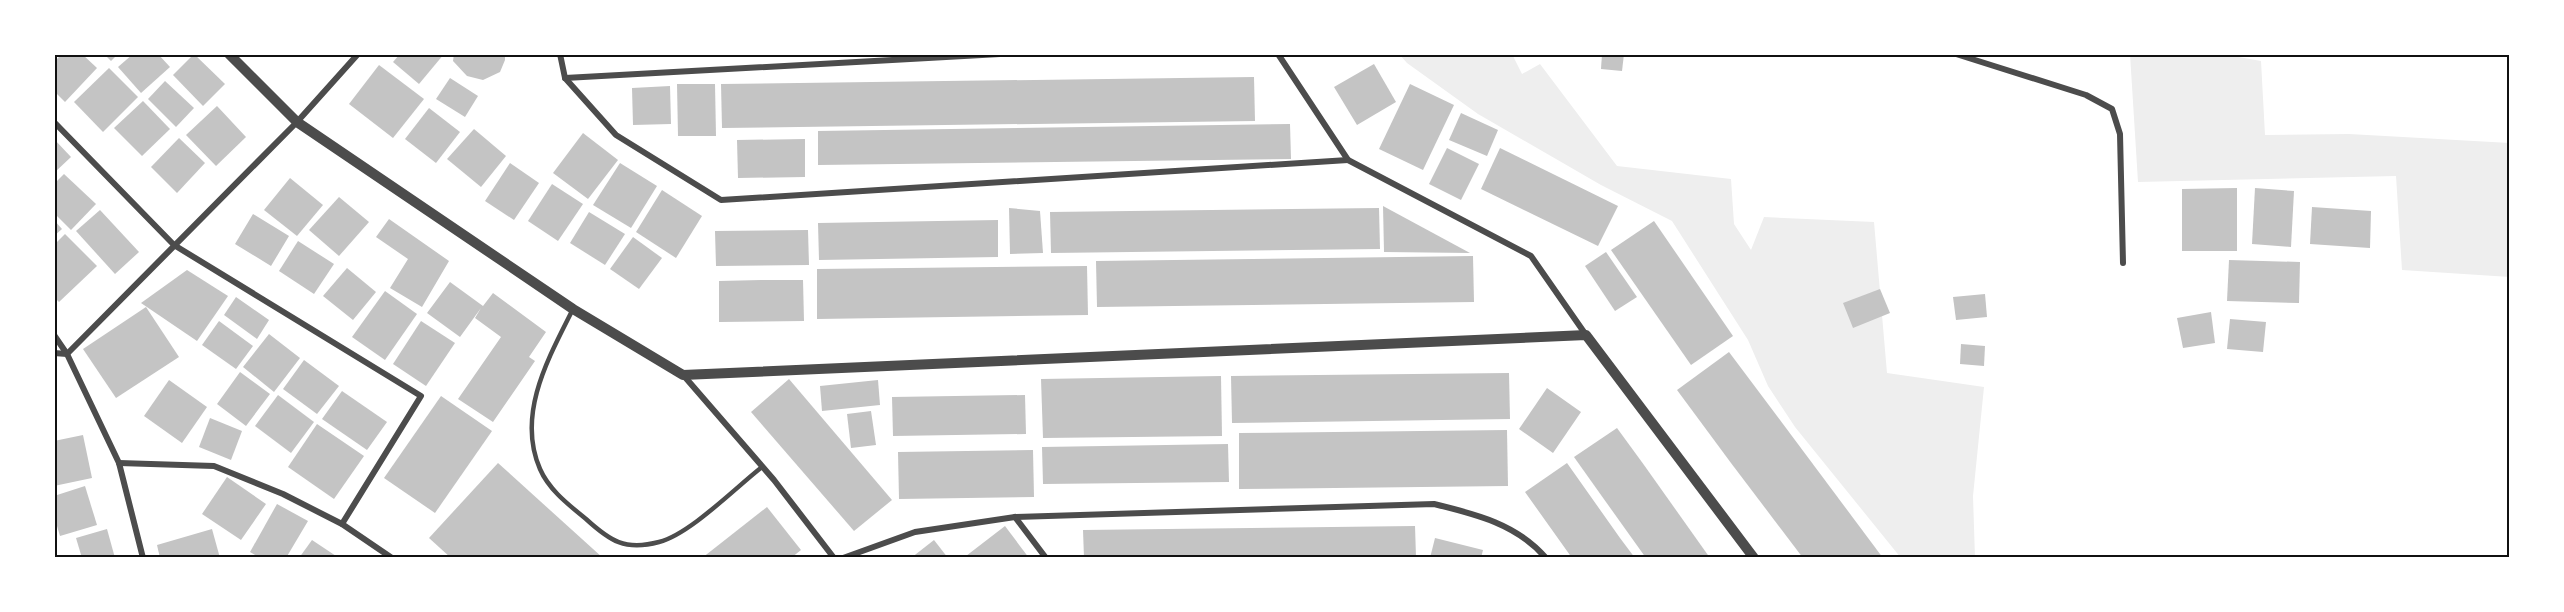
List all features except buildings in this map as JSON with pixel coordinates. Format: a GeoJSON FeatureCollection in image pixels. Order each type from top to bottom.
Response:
{"type":"FeatureCollection","features":[{"type":"Feature","properties":{"kind":"street"},"geometry":{"type":"LineString","coordinates":[[229,54],[297,122],[573,309],[683,375],[762,467],[834,558]]}},
{"type":"Feature","properties":{"kind":"street"},"geometry":{"type":"LineString","coordinates":[[54,353],[67,354],[297,122],[358,54]]}},
{"type":"Feature","properties":{"kind":"street"},"geometry":{"type":"LineString","coordinates":[[560,54],[565,78],[616,135],[721,200],[1348,159]]}},
{"type":"Feature","properties":{"kind":"street"},"geometry":{"type":"LineString","coordinates":[[565,78],[1000,54]]}},
{"type":"Feature","properties":{"kind":"street"},"geometry":{"type":"LineString","coordinates":[[1278,54],[1348,159],[1531,256],[1586,335],[1754,558]]}},
{"type":"Feature","properties":{"kind":"street"},"geometry":{"type":"LineString","coordinates":[[1956,54],[2086,95],[2112,109],[2120,134],[2123,263]]}},
{"type":"Feature","properties":{"kind":"street"},"geometry":{"type":"LineString","coordinates":[[54,122],[174,245],[421,396],[342,524]]}},
{"type":"Feature","properties":{"kind":"street"},"geometry":{"type":"LineString","coordinates":[[54,335],[67,354],[119,464],[143,558]]}},
{"type":"Feature","properties":{"kind":"street"},"geometry":{"type":"LineString","coordinates":[[683,375],[1586,335]]}},
{"type":"Feature","properties":{"kind":"street"},"geometry":{"type":"LineString","coordinates":[[119,464],[214,465],[283,494],[342,524],[392,558]]}},
{"type":"Feature","properties":{"kind":"street"},"geometry":{"type":"LineString","coordinates":[[843,558],[915,532],[1016,517],[1434,504],[1477,514],[1512,529],[1546,558]]}},
{"type":"Feature","properties":{"kind":"street"},"geometry":{"type":"LineString","coordinates":[[1016,517],[1046,558]]}},
{"type":"Feature","properties":{"kind":"lane"},"geometry":{"type":"LineString","coordinates":[[573,309],[540,381],[532,410],[532,445],[540,470],[555,492],[608,539],[631,546],[660,542],[682,532],[762,467]]}},
{"type":"Feature","properties":{"kind":"shaded area"},"geometry":{"type":"Polygon","coordinates":[[[1399,54],[1512,54],[1522,74],[1540,64],[1617,166],[1731,179],[1734,224],[1751,250],[1764,217],[1874,222],[1887,373],[1984,387],[1973,496],[1975,558],[1901,558],[1795,427],[1768,386],[1748,340],[1672,221],[1601,185],[1478,114],[1407,63],[1399,54]]]}},
{"type":"Feature","properties":{"kind":"shaded area"},"geometry":{"type":"Polygon","coordinates":[[[2130,54],[2222,54],[2261,61],[2265,135],[2349,134],[2510,143],[2510,277],[2402,270],[2396,176],[2138,182],[2130,54]]]}}]}
